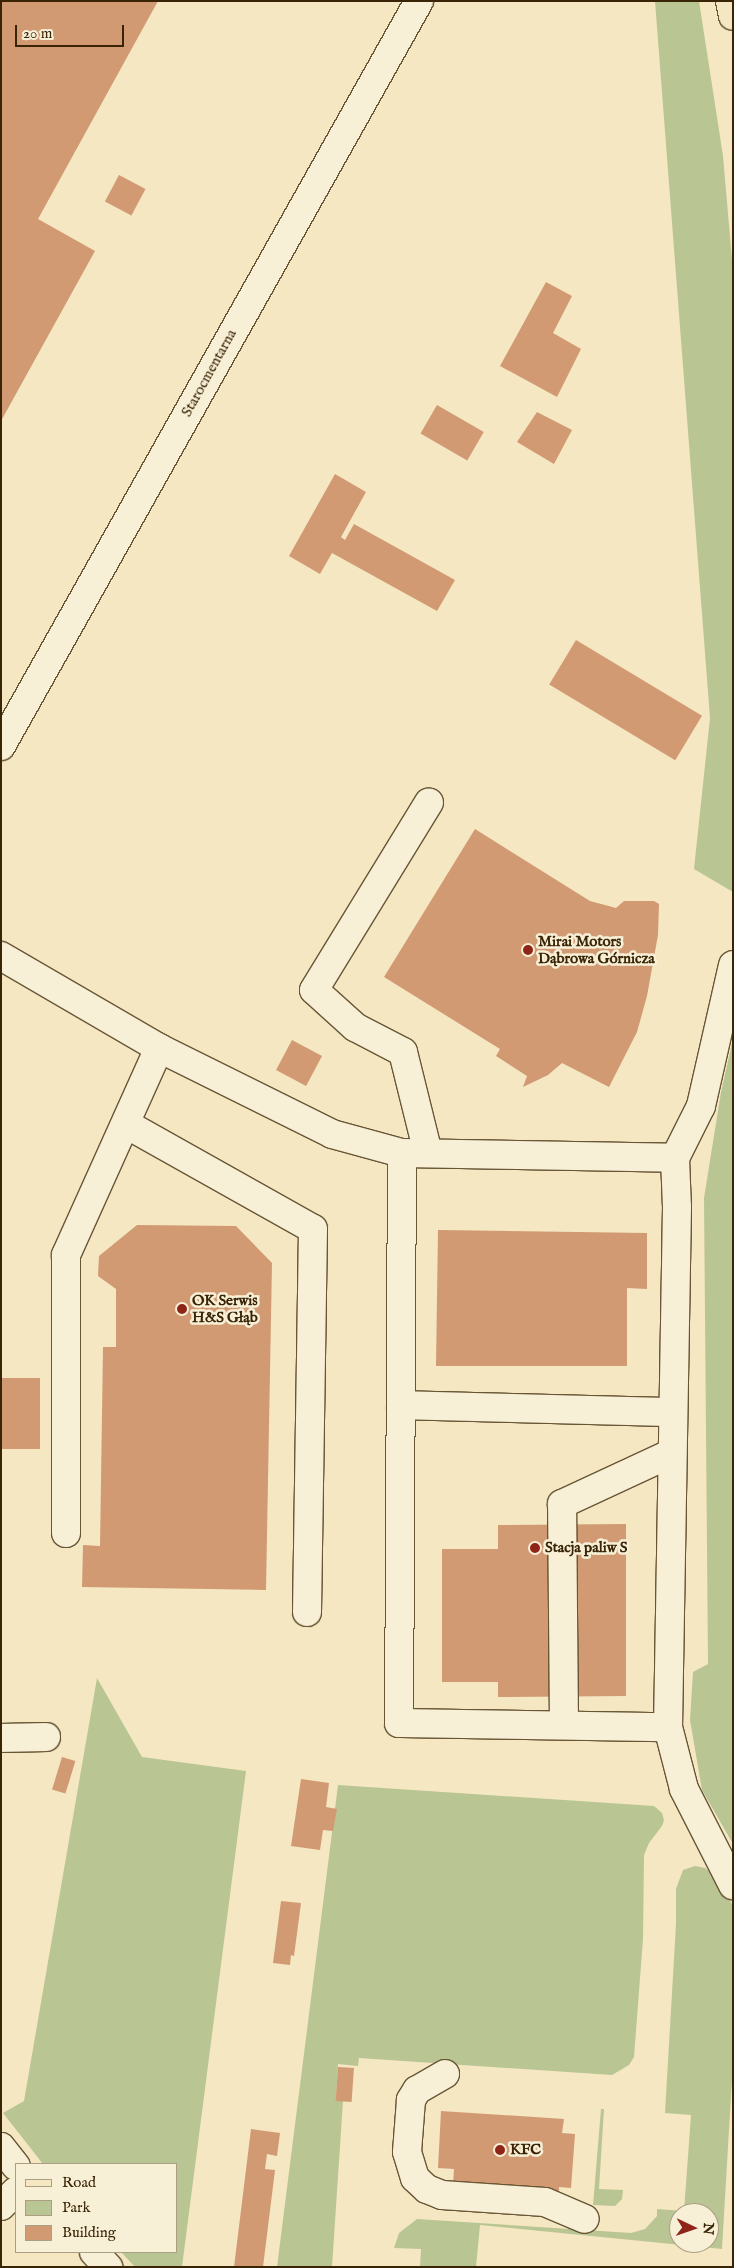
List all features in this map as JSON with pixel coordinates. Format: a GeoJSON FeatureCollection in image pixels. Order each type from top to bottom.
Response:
{"type":"FeatureCollection","features":[{"type":"Feature","properties":{"kind":"main road"},"geometry":{"type":"LineString","coordinates":[[730,1],[733,16]]}},
{"type":"Feature","properties":{"kind":"street","name":"Starocmentarna"},"geometry":{"type":"LineString","coordinates":[[1,746],[419,1]]}},
{"type":"Feature","properties":{"kind":"street"},"geometry":{"type":"LineString","coordinates":[[429,802],[314,990],[355,1027],[403,1052],[415,1153],[401,1405],[399,1723],[668,1728]]}},
{"type":"Feature","properties":{"kind":"street"},"geometry":{"type":"LineString","coordinates":[[1,956],[159,1048],[332,1134],[415,1153],[675,1158]]}},
{"type":"Feature","properties":{"kind":"street"},"geometry":{"type":"LineString","coordinates":[[733,965],[701,1106],[675,1158],[677,1207],[668,1728],[684,1789],[733,1885]]}},
{"type":"Feature","properties":{"kind":"street"},"geometry":{"type":"LineString","coordinates":[[66,1533],[66,1255],[159,1048]]}},
{"type":"Feature","properties":{"kind":"street"},"geometry":{"type":"LineString","coordinates":[[126,1124],[313,1229],[307,1612]]}},
{"type":"Feature","properties":{"kind":"street"},"geometry":{"type":"LineString","coordinates":[[401,1405],[672,1412]]}},
{"type":"Feature","properties":{"kind":"street"},"geometry":{"type":"LineString","coordinates":[[564,1726],[562,1504],[672,1453]]}},
{"type":"Feature","properties":{"kind":"street"},"geometry":{"type":"LineString","coordinates":[[1,1738],[46,1737]]}},
{"type":"Feature","properties":{"kind":"street"},"geometry":{"type":"LineString","coordinates":[[445,2074],[417,2090],[411,2100],[407,2152],[415,2178],[426,2188],[442,2195],[545,2202],[586,2218]]}},
{"type":"Feature","properties":{"kind":"street"},"geometry":{"type":"LineString","coordinates":[[1,2147],[15,2165]]}},
{"type":"Feature","properties":{"kind":"street"},"geometry":{"type":"LineString","coordinates":[[1,2206],[15,2192]]}},
{"type":"Feature","properties":{"kind":"street"},"geometry":{"type":"LineString","coordinates":[[95,2253],[108,2267]]}},
{"type":"Feature","properties":{"kind":"green space"},"geometry":{"type":"Polygon","coordinates":[[[655,1],[699,1],[723,156],[733,271],[733,892],[694,869],[710,718],[655,1]]]}},
{"type":"Feature","properties":{"kind":"green space"},"geometry":{"type":"Polygon","coordinates":[[[733,1039],[733,1844],[702,1790],[690,1720],[693,1672],[708,1664],[704,1198],[721,1092],[733,1039]]]}},
{"type":"Feature","properties":{"kind":"green space"},"geometry":{"type":"Polygon","coordinates":[[[97,1678],[142,1757],[246,1771],[182,2267],[135,2267],[122,2253],[178,2253],[178,2163],[42,2163],[3,2113],[24,2101],[97,1678]]]}},
{"type":"Feature","properties":{"kind":"green space"},"geometry":{"type":"Polygon","coordinates":[[[338,1785],[654,1806],[662,1813],[664,1820],[662,1826],[649,1843],[644,1855],[643,1939],[634,2057],[629,2065],[612,2075],[359,2058],[358,2066],[338,2064],[336,2100],[343,2101],[332,2267],[277,2267],[338,1785]]]}},
{"type":"Feature","properties":{"kind":"green space"},"geometry":{"type":"Polygon","coordinates":[[[695,1866],[705,1868],[715,1875],[733,1906],[732,2079],[722,2249],[719,2249],[719,2203],[685,2203],[691,2115],[665,2113],[676,1924],[676,1889],[683,1870],[695,1866]]]}},
{"type":"Feature","properties":{"kind":"green space"},"geometry":{"type":"Polygon","coordinates":[[[601,2109],[604,2109],[599,2189],[623,2190],[622,2199],[615,2206],[593,2205],[601,2109]]]}},
{"type":"Feature","properties":{"kind":"green space"},"geometry":{"type":"Polygon","coordinates":[[[657,2209],[669,2210],[669,2244],[480,2225],[476,2267],[420,2267],[421,2249],[394,2248],[399,2233],[417,2219],[631,2233],[645,2229],[657,2216],[657,2209]]]}},
{"type":"Feature","properties":{"kind":"building"},"geometry":{"type":"Polygon","coordinates":[[[1,1],[158,1],[38,219],[95,251],[1,421],[1,1]]]}},
{"type":"Feature","properties":{"kind":"building"},"geometry":{"type":"Polygon","coordinates":[[[119,175],[145,189],[131,216],[105,201],[119,175]]]}},
{"type":"Feature","properties":{"kind":"building"},"geometry":{"type":"Polygon","coordinates":[[[546,282],[572,296],[553,333],[581,349],[557,397],[500,366],[546,282]]]}},
{"type":"Feature","properties":{"kind":"building"},"geometry":{"type":"Polygon","coordinates":[[[437,405],[484,432],[467,461],[420,434],[437,405]]]}},
{"type":"Feature","properties":{"kind":"building"},"geometry":{"type":"Polygon","coordinates":[[[537,412],[572,430],[554,464],[517,442],[537,412]]]}},
{"type":"Feature","properties":{"kind":"building"},"geometry":{"type":"Polygon","coordinates":[[[335,474],[366,492],[341,537],[345,540],[354,524],[455,580],[437,611],[332,553],[320,574],[289,556],[335,474]]]}},
{"type":"Feature","properties":{"kind":"building"},"geometry":{"type":"Polygon","coordinates":[[[576,640],[702,716],[675,760],[549,685],[576,640]]]}},
{"type":"Feature","properties":{"kind":"building","name":"Mirai Motors Dąbrowa Górnicza"},"geometry":{"type":"Polygon","coordinates":[[[475,829],[590,901],[616,908],[624,901],[654,901],[659,904],[658,935],[647,996],[637,1032],[609,1087],[562,1063],[548,1075],[523,1087],[527,1076],[496,1056],[500,1049],[384,977],[475,829]]]}},
{"type":"Feature","properties":{"kind":"building"},"geometry":{"type":"Polygon","coordinates":[[[292,1040],[322,1056],[306,1086],[276,1070],[292,1040]]]}},
{"type":"Feature","properties":{"kind":"building"},"geometry":{"type":"Polygon","coordinates":[[[137,1225],[236,1226],[272,1263],[266,1590],[82,1587],[83,1545],[100,1546],[103,1347],[116,1347],[116,1289],[98,1276],[99,1256],[137,1225]]]}},
{"type":"Feature","properties":{"kind":"building"},"geometry":{"type":"Polygon","coordinates":[[[438,1230],[647,1233],[647,1289],[627,1288],[627,1366],[436,1366],[438,1230]]]}},
{"type":"Feature","properties":{"kind":"building"},"geometry":{"type":"Polygon","coordinates":[[[1,1378],[40,1378],[40,1449],[1,1449],[1,1378]]]}},
{"type":"Feature","properties":{"kind":"building"},"geometry":{"type":"Polygon","coordinates":[[[626,1524],[626,1696],[498,1697],[498,1682],[442,1682],[442,1549],[498,1549],[498,1525],[626,1524]]]}},
{"type":"Feature","properties":{"kind":"building"},"geometry":{"type":"Polygon","coordinates":[[[62,1757],[75,1761],[65,1794],[52,1790],[62,1757]]]}},
{"type":"Feature","properties":{"kind":"building"},"geometry":{"type":"Polygon","coordinates":[[[301,1779],[329,1783],[326,1807],[337,1809],[333,1831],[323,1830],[320,1850],[291,1846],[301,1779]]]}},
{"type":"Feature","properties":{"kind":"building"},"geometry":{"type":"Polygon","coordinates":[[[281,1901],[301,1903],[294,1956],[291,1955],[290,1965],[273,1963],[281,1901]]]}},
{"type":"Feature","properties":{"kind":"building"},"geometry":{"type":"Polygon","coordinates":[[[338,2067],[354,2068],[352,2102],[336,2101],[338,2067]]]}},
{"type":"Feature","properties":{"kind":"building","name":"KFC"},"geometry":{"type":"Polygon","coordinates":[[[441,2111],[564,2119],[562,2133],[575,2134],[571,2188],[559,2187],[559,2192],[453,2185],[454,2169],[438,2168],[441,2111]]]}},
{"type":"Feature","properties":{"kind":"building"},"geometry":{"type":"Polygon","coordinates":[[[251,2129],[280,2133],[277,2156],[267,2154],[265,2169],[275,2170],[263,2267],[234,2267],[251,2129]]]}},
{"type":"Feature","properties":{"kind":"place","name":"Mirai Motors Dąbrowa Górnicza"},"geometry":{"type":"Point","coordinates":[528,950]}},
{"type":"Feature","properties":{"kind":"place","name":"OK Serwis H&S Głąb"},"geometry":{"type":"Point","coordinates":[182,1309]}},
{"type":"Feature","properties":{"kind":"place","name":"Stacja paliw S"},"geometry":{"type":"Point","coordinates":[535,1548]}},
{"type":"Feature","properties":{"kind":"place","name":"KFC"},"geometry":{"type":"Point","coordinates":[500,2150]}}]}
